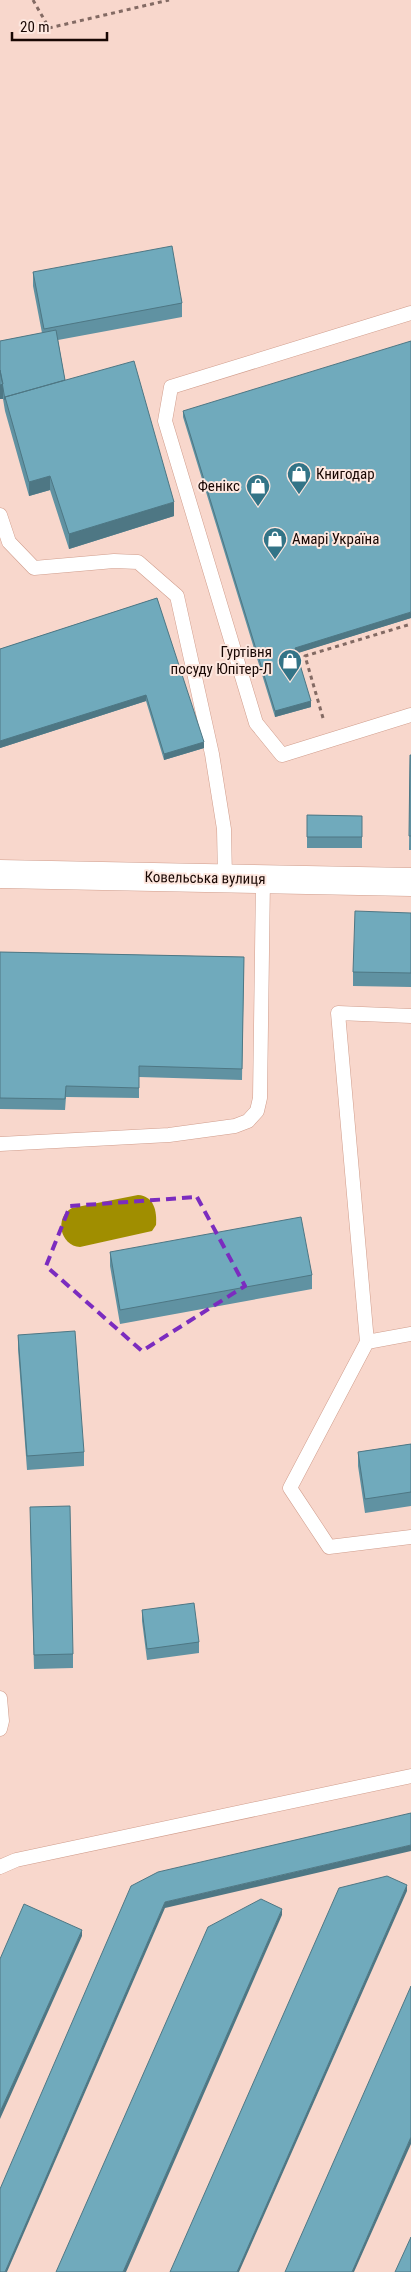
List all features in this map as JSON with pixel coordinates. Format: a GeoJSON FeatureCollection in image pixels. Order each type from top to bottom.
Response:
{"type":"FeatureCollection","features":[{"type":"Feature","properties":{"kind":"street","name":"Ковельська вулиця"},"geometry":{"type":"LineString","coordinates":[[0,874],[411,882]]}},
{"type":"Feature","properties":{"kind":"lane"},"geometry":{"type":"LineString","coordinates":[[411,313],[170,387],[165,420],[256,723],[282,755],[411,715]]}},
{"type":"Feature","properties":{"kind":"lane"},"geometry":{"type":"LineString","coordinates":[[0,515],[9,542],[34,568],[114,561],[138,562],[177,596],[212,754],[224,830],[225,878]]}},
{"type":"Feature","properties":{"kind":"lane"},"geometry":{"type":"LineString","coordinates":[[0,1144],[169,1135],[235,1126],[248,1121],[256,1111],[260,1098],[264,879]]}},
{"type":"Feature","properties":{"kind":"lane"},"geometry":{"type":"LineString","coordinates":[[411,1016],[338,1013],[367,1342],[290,1488],[329,1547],[411,1537]]}},
{"type":"Feature","properties":{"kind":"lane"},"geometry":{"type":"LineString","coordinates":[[367,1342],[411,1334]]}},
{"type":"Feature","properties":{"kind":"lane"},"geometry":{"type":"LineString","coordinates":[[0,1698],[2,1721],[0,1729]]}},
{"type":"Feature","properties":{"kind":"lane"},"geometry":{"type":"LineString","coordinates":[[0,1867],[16,1860],[411,1776]]}},
{"type":"Feature","properties":{"kind":"path"},"geometry":{"type":"LineString","coordinates":[[33,0],[49,28],[169,0]]}},
{"type":"Feature","properties":{"kind":"path"},"geometry":{"type":"LineString","coordinates":[[329,740],[305,656],[411,624]]}},
{"type":"Feature","properties":{"kind":"highlighted area"},"geometry":{"type":"Polygon","coordinates":[[[197,1197],[245,1286],[142,1351],[46,1266],[70,1206],[197,1197]]]}},
{"type":"Feature","properties":{"kind":"shaded area"},"geometry":{"type":"Polygon","coordinates":[[[138,1195],[148,1198],[155,1210],[156,1225],[152,1231],[80,1247],[68,1242],[64,1237],[61,1224],[66,1212],[72,1208],[138,1195]]]}},
{"type":"Feature","properties":{"kind":"building"},"geometry":{"type":"Polygon","coordinates":[[[172,246],[182,303],[44,329],[33,272],[172,246]]]}},
{"type":"Feature","properties":{"kind":"building"},"geometry":{"type":"Polygon","coordinates":[[[56,330],[65,380],[5,397],[5,400],[0,370],[0,341],[56,330]]]}},
{"type":"Feature","properties":{"kind":"building"},"geometry":{"type":"Polygon","coordinates":[[[411,341],[411,612],[295,648],[311,701],[275,711],[183,411],[411,341]]]}},
{"type":"Feature","properties":{"kind":"building"},"geometry":{"type":"Polygon","coordinates":[[[134,361],[174,502],[69,534],[50,476],[29,482],[5,397],[134,361]]]}},
{"type":"Feature","properties":{"kind":"building"},"geometry":{"type":"Polygon","coordinates":[[[0,370],[3,384],[0,385],[0,370]]]}},
{"type":"Feature","properties":{"kind":"building"},"geometry":{"type":"Polygon","coordinates":[[[157,598],[204,742],[164,754],[146,695],[0,741],[0,649],[157,598]]]}},
{"type":"Feature","properties":{"kind":"building"},"geometry":{"type":"Polygon","coordinates":[[[410,755],[411,836],[409,836],[410,755]]]}},
{"type":"Feature","properties":{"kind":"building"},"geometry":{"type":"Polygon","coordinates":[[[307,815],[362,816],[362,837],[307,837],[307,815]]]}},
{"type":"Feature","properties":{"kind":"building"},"geometry":{"type":"Polygon","coordinates":[[[355,911],[411,913],[411,973],[353,972],[355,911]]]}},
{"type":"Feature","properties":{"kind":"building"},"geometry":{"type":"Polygon","coordinates":[[[0,952],[244,957],[242,1069],[139,1066],[139,1088],[66,1086],[65,1099],[0,1098],[0,952]]]}},
{"type":"Feature","properties":{"kind":"building"},"geometry":{"type":"Polygon","coordinates":[[[301,1217],[312,1275],[120,1310],[110,1252],[301,1217]]]}},
{"type":"Feature","properties":{"kind":"building"},"geometry":{"type":"Polygon","coordinates":[[[75,1331],[84,1452],[27,1456],[18,1335],[75,1331]]]}},
{"type":"Feature","properties":{"kind":"building"},"geometry":{"type":"Polygon","coordinates":[[[411,1444],[411,1492],[365,1499],[358,1452],[411,1444]]]}},
{"type":"Feature","properties":{"kind":"building"},"geometry":{"type":"Polygon","coordinates":[[[70,1506],[73,1654],[34,1655],[30,1507],[70,1506]]]}},
{"type":"Feature","properties":{"kind":"building"},"geometry":{"type":"Polygon","coordinates":[[[194,1603],[199,1642],[147,1649],[142,1610],[194,1603]]]}},
{"type":"Feature","properties":{"kind":"building"},"geometry":{"type":"Polygon","coordinates":[[[411,1813],[411,1845],[165,1902],[5,2272],[0,2272],[0,2189],[131,1886],[158,1872],[411,1813]]]}},
{"type":"Feature","properties":{"kind":"building"},"geometry":{"type":"Polygon","coordinates":[[[387,1876],[407,1885],[237,2272],[170,2272],[339,1888],[387,1876]]]}},
{"type":"Feature","properties":{"kind":"building"},"geometry":{"type":"Polygon","coordinates":[[[261,1899],[282,1909],[123,2272],[56,2272],[208,1927],[261,1899]]]}},
{"type":"Feature","properties":{"kind":"building"},"geometry":{"type":"Polygon","coordinates":[[[24,1904],[82,1930],[0,2112],[0,1959],[24,1904]]]}},
{"type":"Feature","properties":{"kind":"building"},"geometry":{"type":"Polygon","coordinates":[[[411,1986],[411,2137],[352,2272],[285,2272],[411,1986]]]}},
{"type":"Feature","properties":{"kind":"building"},"geometry":{"type":"Polygon","coordinates":[[[411,2237],[411,2272],[395,2272],[411,2237]]]}},
{"type":"Feature","properties":{"kind":"place","name":"Книгодар"},"geometry":{"type":"Point","coordinates":[299,495]}},
{"type":"Feature","properties":{"kind":"place","name":"Фенікс"},"geometry":{"type":"Point","coordinates":[258,507]}},
{"type":"Feature","properties":{"kind":"place","name":"Амарі Україна"},"geometry":{"type":"Point","coordinates":[275,560]}},
{"type":"Feature","properties":{"kind":"place","name":"Гуртівня посуду Юпітер-Л"},"geometry":{"type":"Point","coordinates":[290,682]}}]}
